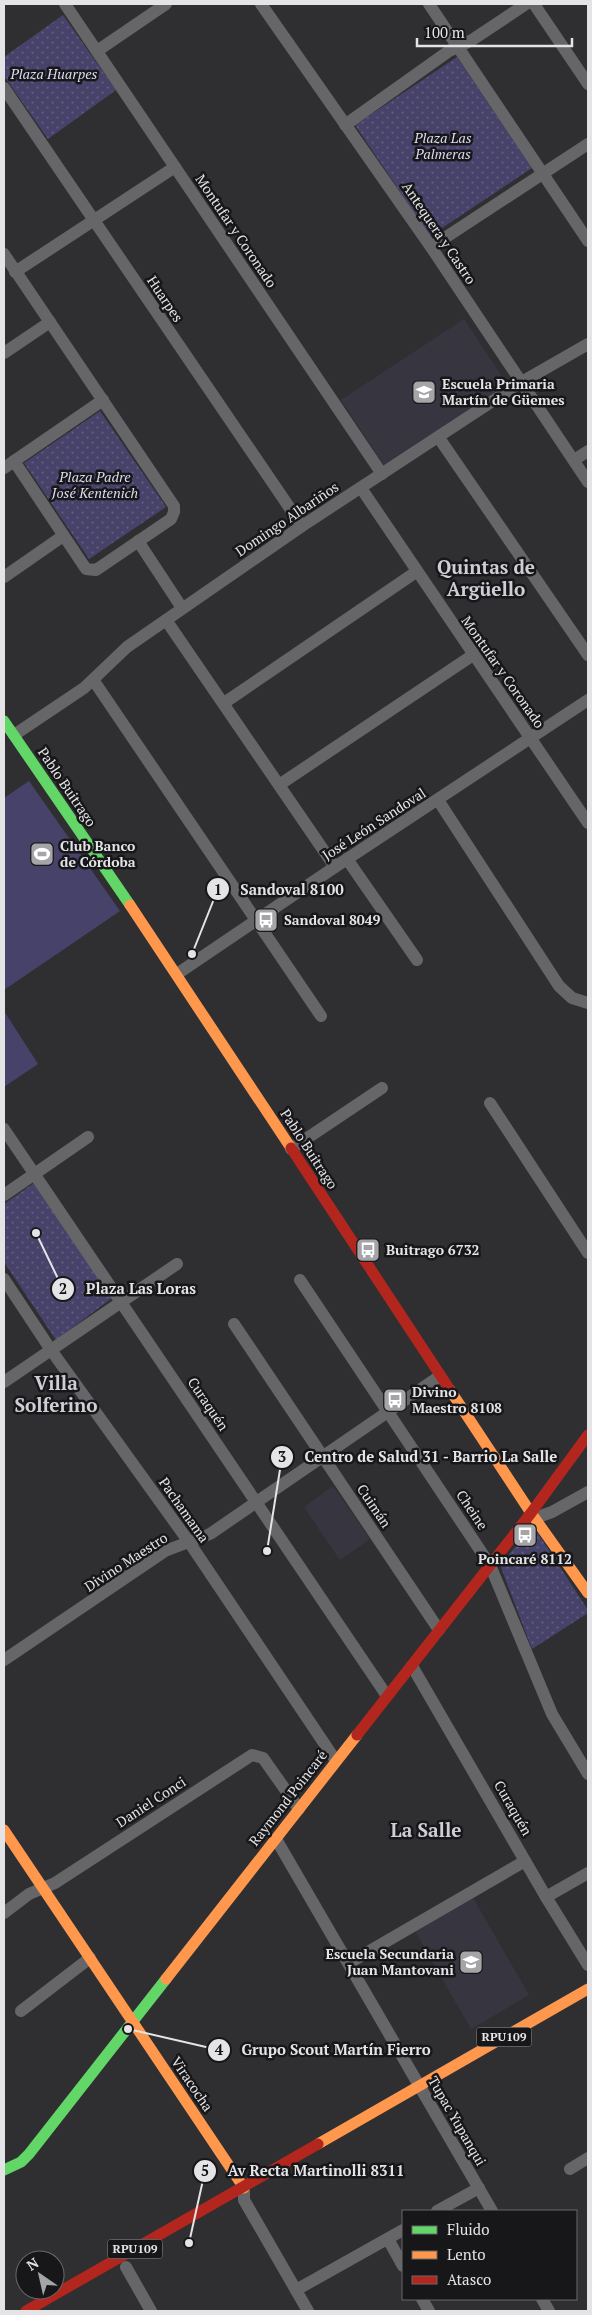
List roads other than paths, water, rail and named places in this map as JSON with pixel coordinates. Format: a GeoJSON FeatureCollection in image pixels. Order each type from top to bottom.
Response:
{"type":"FeatureCollection","features":[{"type":"Feature","properties":{"kind":"main road","name":"Pablo Buitrago"},"geometry":{"type":"LineString","coordinates":[[4,721],[177,974],[440,1376],[588,1593]]}},
{"type":"Feature","properties":{"kind":"main road","name":"Raymond Poincaré"},"geometry":{"type":"LineString","coordinates":[[4,2170],[21,2162],[29,2154],[490,1565],[533,1515],[588,1435]]}},
{"type":"Feature","properties":{"kind":"main road","name":"Viracocha"},"geometry":{"type":"LineString","coordinates":[[4,1830],[132,2021],[244,2194]]}},
{"type":"Feature","properties":{"kind":"main road","name":"RPU109"},"geometry":{"type":"LineString","coordinates":[[284,2177],[588,1989]]}},
{"type":"Feature","properties":{"kind":"main road","name":"RPU109"},"geometry":{"type":"LineString","coordinates":[[85,2291],[244,2194],[422,2091],[588,2001]]}},
{"type":"Feature","properties":{"kind":"main road","name":"RPU109"},"geometry":{"type":"LineString","coordinates":[[26,2311],[244,2194],[258,2192]]}},
{"type":"Feature","properties":{"kind":"street","name":"Montufar y Coronado"},"geometry":{"type":"LineString","coordinates":[[65,4],[382,474]]}},
{"type":"Feature","properties":{"kind":"street"},"geometry":{"type":"LineString","coordinates":[[98,51],[166,4]]}},
{"type":"Feature","properties":{"kind":"street","name":"Antequera y Castro"},"geometry":{"type":"LineString","coordinates":[[262,4],[431,247],[520,383],[588,482]]}},
{"type":"Feature","properties":{"kind":"street"},"geometry":{"type":"LineString","coordinates":[[429,4],[588,241]]}},
{"type":"Feature","properties":{"kind":"street"},"geometry":{"type":"LineString","coordinates":[[345,125],[449,51],[526,4]]}},
{"type":"Feature","properties":{"kind":"street"},"geometry":{"type":"LineString","coordinates":[[534,4],[588,84]]}},
{"type":"Feature","properties":{"kind":"street","name":"Huarpes"},"geometry":{"type":"LineString","coordinates":[[4,88],[302,526]]}},
{"type":"Feature","properties":{"kind":"street"},"geometry":{"type":"LineString","coordinates":[[431,247],[588,144]]}},
{"type":"Feature","properties":{"kind":"street"},"geometry":{"type":"LineString","coordinates":[[15,272],[175,166]]}},
{"type":"Feature","properties":{"kind":"street"},"geometry":{"type":"LineString","coordinates":[[4,254],[15,272],[50,322],[103,400],[174,506],[171,518],[96,570],[86,569],[9,464],[103,400]]}},
{"type":"Feature","properties":{"kind":"street"},"geometry":{"type":"LineString","coordinates":[[4,352],[50,322]]}},
{"type":"Feature","properties":{"kind":"street","name":"Domingo Albariños"},"geometry":{"type":"LineString","coordinates":[[14,735],[94,681],[118,654],[302,526],[439,438],[520,383],[588,344]]}},
{"type":"Feature","properties":{"kind":"street"},"geometry":{"type":"LineString","coordinates":[[439,438],[588,655]]}},
{"type":"Feature","properties":{"kind":"street"},"geometry":{"type":"LineString","coordinates":[[574,460],[588,451]]}},
{"type":"Feature","properties":{"kind":"street","name":"Montufar y Coronado"},"geometry":{"type":"LineString","coordinates":[[361,488],[472,655],[588,823]]}},
{"type":"Feature","properties":{"kind":"street"},"geometry":{"type":"LineString","coordinates":[[4,577],[63,536]]}},
{"type":"Feature","properties":{"kind":"street"},"geometry":{"type":"LineString","coordinates":[[138,541],[182,608]]}},
{"type":"Feature","properties":{"kind":"street"},"geometry":{"type":"LineString","coordinates":[[224,703],[416,572]]}},
{"type":"Feature","properties":{"kind":"street"},"geometry":{"type":"LineString","coordinates":[[166,620],[335,867]]}},
{"type":"Feature","properties":{"kind":"street"},"geometry":{"type":"LineString","coordinates":[[279,785],[472,655]]}},
{"type":"Feature","properties":{"kind":"street"},"geometry":{"type":"LineString","coordinates":[[94,681],[321,1016]]}},
{"type":"Feature","properties":{"kind":"street","name":"José León Sandoval"},"geometry":{"type":"LineString","coordinates":[[177,974],[347,858],[588,700]]}},
{"type":"Feature","properties":{"kind":"street"},"geometry":{"type":"LineString","coordinates":[[438,800],[559,986],[572,998],[586,1000]]}},
{"type":"Feature","properties":{"kind":"street"},"geometry":{"type":"LineString","coordinates":[[347,858],[417,960]]}},
{"type":"Feature","properties":{"kind":"street"},"geometry":{"type":"LineString","coordinates":[[291,1149],[382,1088]]}},
{"type":"Feature","properties":{"kind":"street"},"geometry":{"type":"LineString","coordinates":[[490,1103],[588,1253]]}},
{"type":"Feature","properties":{"kind":"street","name":"Curaquén"},"geometry":{"type":"LineString","coordinates":[[4,1129],[258,1502],[387,1696]]}},
{"type":"Feature","properties":{"kind":"street"},"geometry":{"type":"LineString","coordinates":[[4,1195],[88,1137]]}},
{"type":"Feature","properties":{"kind":"street"},"geometry":{"type":"LineString","coordinates":[[4,1382],[177,1264]]}},
{"type":"Feature","properties":{"kind":"street","name":"Pachamama"},"geometry":{"type":"LineString","coordinates":[[4,1279],[51,1350],[189,1542],[336,1761]]}},
{"type":"Feature","properties":{"kind":"street","name":"Cheine"},"geometry":{"type":"LineString","coordinates":[[300,1280],[490,1565],[552,1714],[588,1774]]}},
{"type":"Feature","properties":{"kind":"street","name":"Cuimán"},"geometry":{"type":"LineString","coordinates":[[234,1324],[440,1630]]}},
{"type":"Feature","properties":{"kind":"street","name":"Divino Maestro"},"geometry":{"type":"LineString","coordinates":[[4,1660],[165,1551],[210,1534],[440,1376]]}},
{"type":"Feature","properties":{"kind":"street"},"geometry":{"type":"LineString","coordinates":[[533,1515],[552,1512],[588,1492]]}},
{"type":"Feature","properties":{"kind":"street","name":"Curaquén"},"geometry":{"type":"LineString","coordinates":[[412,1666],[546,1897],[588,1964]]}},
{"type":"Feature","properties":{"kind":"street","name":"Daniel Conci"},"geometry":{"type":"LineString","coordinates":[[4,1912],[29,1894],[44,1889],[252,1754],[263,1758],[299,1809]]}},
{"type":"Feature","properties":{"kind":"street","name":"Tupac Yupanqui"},"geometry":{"type":"LineString","coordinates":[[276,1839],[491,2210]]}},
{"type":"Feature","properties":{"kind":"street"},"geometry":{"type":"LineString","coordinates":[[349,1963],[525,1861]]}},
{"type":"Feature","properties":{"kind":"street"},"geometry":{"type":"LineString","coordinates":[[546,1897],[588,1873]]}},
{"type":"Feature","properties":{"kind":"street"},"geometry":{"type":"LineString","coordinates":[[21,2011],[90,1958]]}},
{"type":"Feature","properties":{"kind":"street"},"geometry":{"type":"LineString","coordinates":[[570,2169],[588,2158]]}},
{"type":"Feature","properties":{"kind":"street"},"geometry":{"type":"LineString","coordinates":[[439,2210],[479,2188]]}},
{"type":"Feature","properties":{"kind":"street","name":"Viracocha"},"geometry":{"type":"LineString","coordinates":[[244,2194],[308,2311]]}},
{"type":"Feature","properties":{"kind":"street"},"geometry":{"type":"LineString","coordinates":[[296,2290],[402,2231]]}},
{"type":"Feature","properties":{"kind":"street"},"geometry":{"type":"LineString","coordinates":[[388,2239],[402,2264]]}},
{"type":"Feature","properties":{"kind":"street"},"geometry":{"type":"LineString","coordinates":[[126,2267],[151,2311]]}},
{"type":"Feature","properties":{"kind":"street"},"geometry":{"type":"LineString","coordinates":[[423,2300],[429,2311]]}},
{"type":"Feature","properties":{"kind":"street"},"geometry":{"type":"LineString","coordinates":[[543,2300],[549,2311]]}},
{"type":"Feature","properties":{"kind":"place","name":"Escuela Primaria Martín de Güemes"},"geometry":{"type":"Point","coordinates":[424,392]}},
{"type":"Feature","properties":{"kind":"place","name":"Club Banco de Córdoba"},"geometry":{"type":"Point","coordinates":[42,854]}},
{"type":"Feature","properties":{"kind":"place","name":"Sandoval 8049"},"geometry":{"type":"Point","coordinates":[266,920]}},
{"type":"Feature","properties":{"kind":"place","name":"Sandoval 8100"},"geometry":{"type":"Point","coordinates":[192,954]}},
{"type":"Feature","properties":{"kind":"place","name":"Plaza Las Loras"},"geometry":{"type":"Point","coordinates":[36,1233]}},
{"type":"Feature","properties":{"kind":"place","name":"Buitrago 6732"},"geometry":{"type":"Point","coordinates":[368,1250]}},
{"type":"Feature","properties":{"kind":"place","name":"Divino Maestro 8108"},"geometry":{"type":"Point","coordinates":[395,1400]}},
{"type":"Feature","properties":{"kind":"place","name":"Poincaré 8112"},"geometry":{"type":"Point","coordinates":[525,1535]}},
{"type":"Feature","properties":{"kind":"place","name":"Centro de Salud 31 - Barrio La Salle"},"geometry":{"type":"Point","coordinates":[267,1551]}},
{"type":"Feature","properties":{"kind":"place","name":"Escuela Secundaria Juan Mantovani"},"geometry":{"type":"Point","coordinates":[471,1962]}},
{"type":"Feature","properties":{"kind":"place","name":"Grupo Scout Martín Fierro"},"geometry":{"type":"Point","coordinates":[128,2029]}},
{"type":"Feature","properties":{"kind":"place","name":"Av Recta Martinolli 8311"},"geometry":{"type":"Point","coordinates":[189,2243]}},
{"type":"Feature","properties":{"kind":"district","name":"Quintas de Argüello"},"geometry":{"type":"Point","coordinates":[486,578]}},
{"type":"Feature","properties":{"kind":"district","name":"Villa Solferino"},"geometry":{"type":"Point","coordinates":[56,1394]}},
{"type":"Feature","properties":{"kind":"district","name":"La Salle"},"geometry":{"type":"Point","coordinates":[426,1830]}},
{"type":"Feature","properties":{"kind":"park label","name":"Plaza Huarpes"},"geometry":{"type":"Point","coordinates":[54,74]}},
{"type":"Feature","properties":{"kind":"park label","name":"Plaza Las Palmeras"},"geometry":{"type":"Point","coordinates":[443,146]}},
{"type":"Feature","properties":{"kind":"park label","name":"Plaza Padre José Kentenich"},"geometry":{"type":"Point","coordinates":[95,486]}}]}
